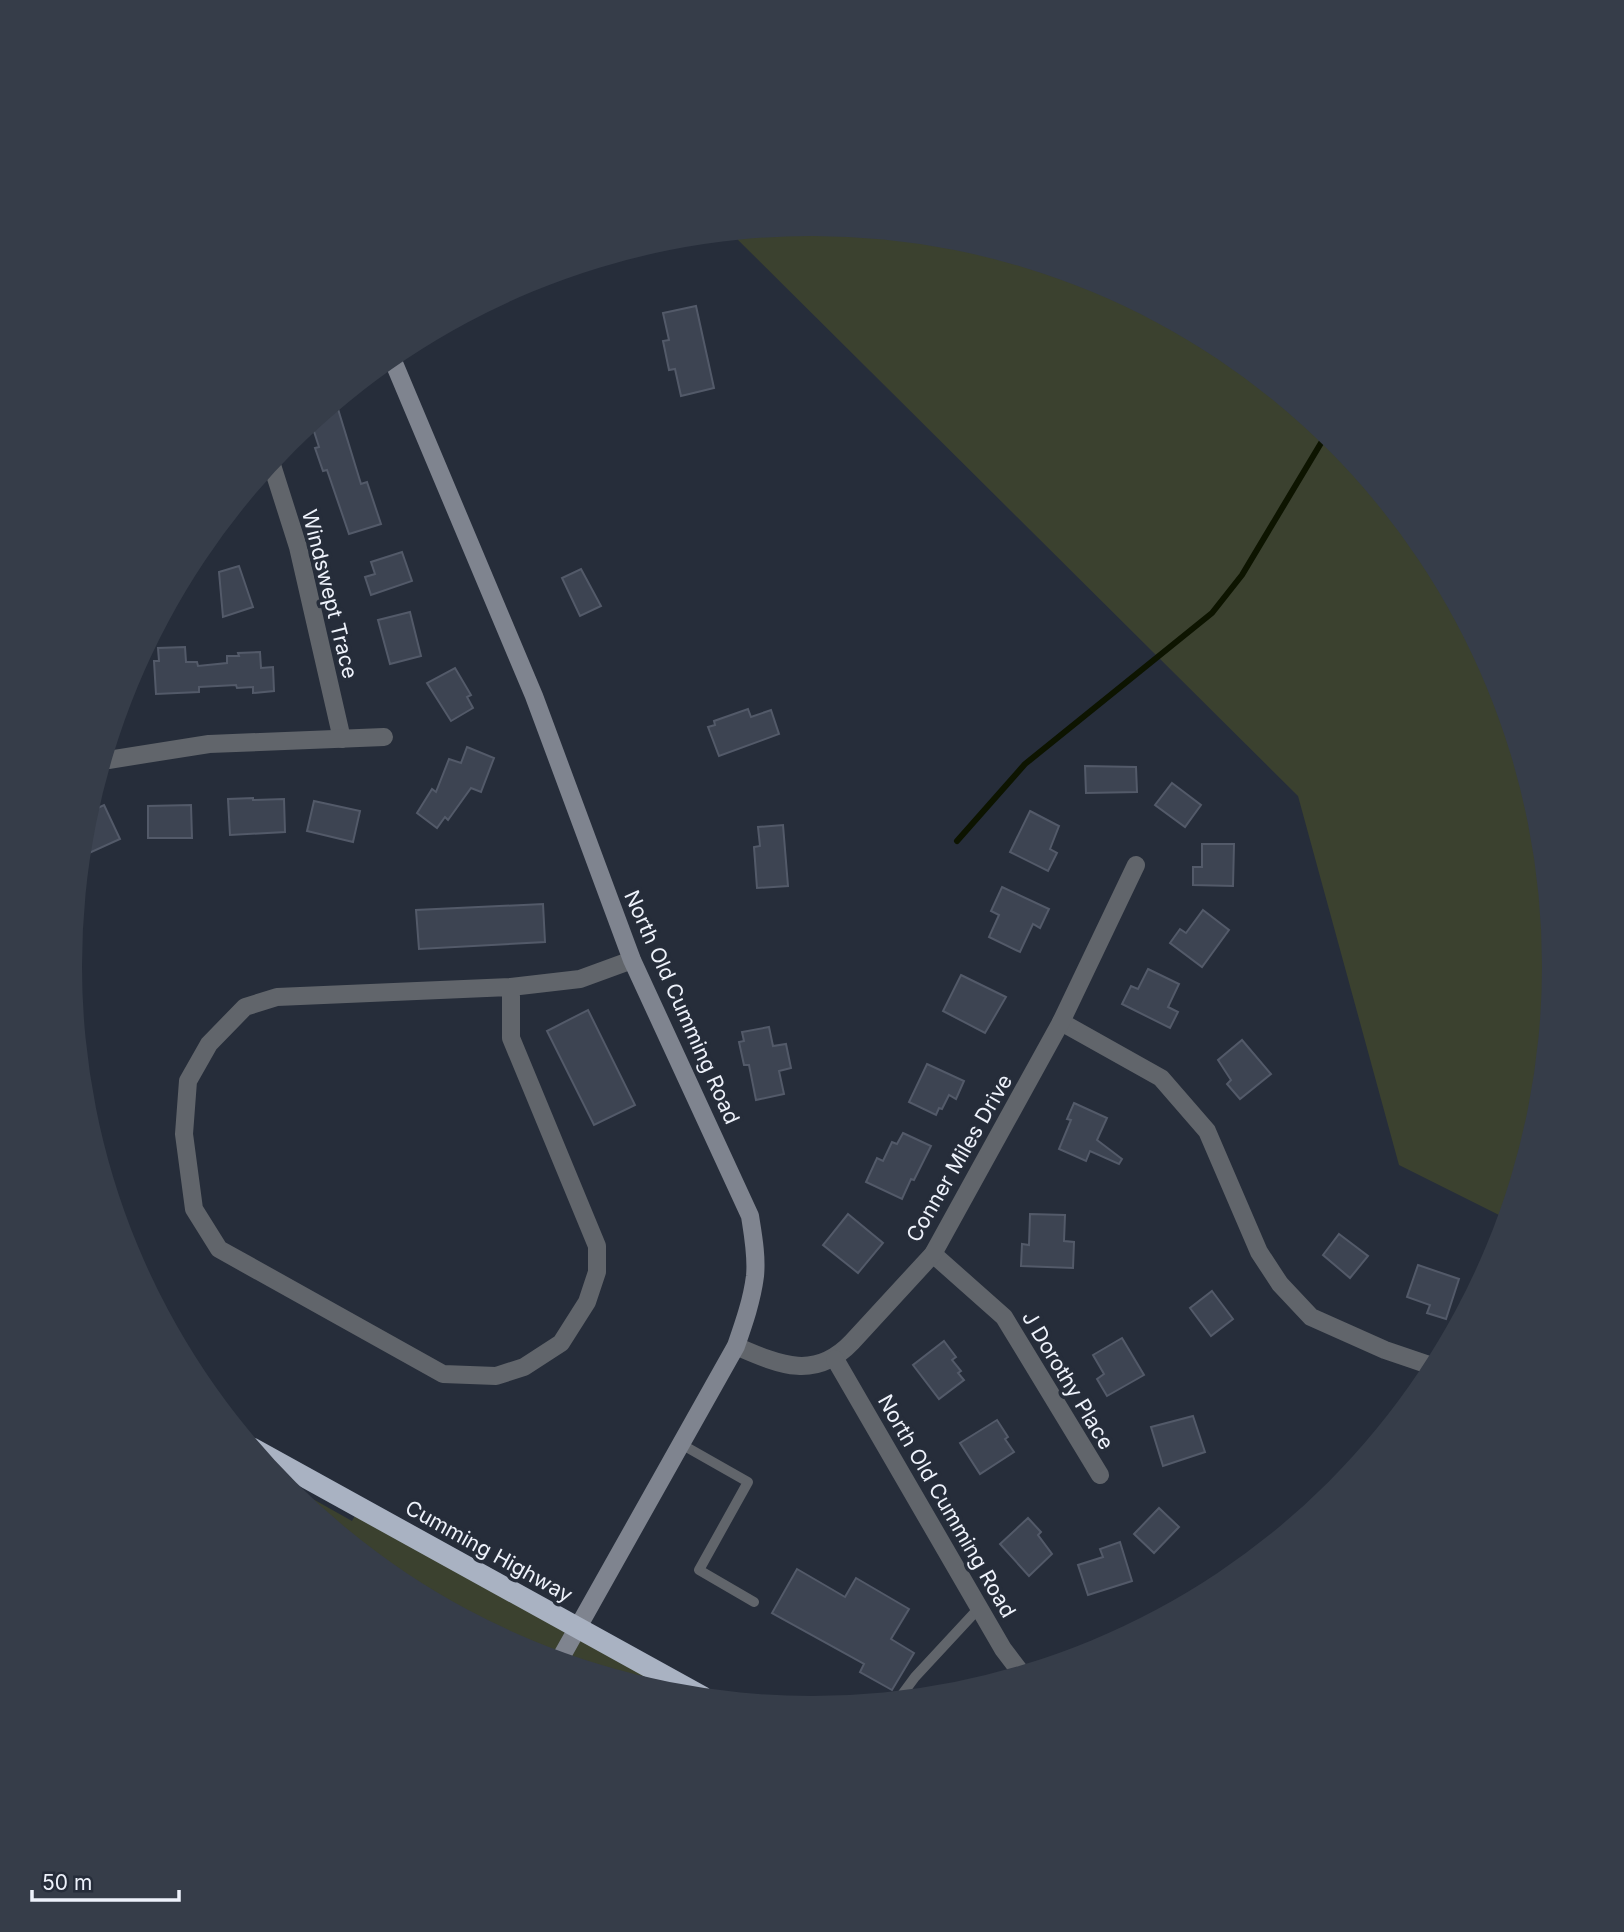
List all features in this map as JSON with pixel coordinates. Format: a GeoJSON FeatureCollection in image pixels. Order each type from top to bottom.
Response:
{"type":"FeatureCollection","features":[{"type":"Feature","properties":{"kind":"highway","name":"Cumming Highway"},"geometry":{"type":"LineString","coordinates":[[277,1462],[678,1683]]}},
{"type":"Feature","properties":{"kind":"street","name":"North Old Cumming Road"},"geometry":{"type":"LineString","coordinates":[[396,367],[534,696],[632,960],[750,1216],[755,1274],[749,1307],[736,1346],[563,1652]]}},
{"type":"Feature","properties":{"kind":"street","name":"Windswept Trace"},"geometry":{"type":"LineString","coordinates":[[274,473],[298,547],[342,739]]}},
{"type":"Feature","properties":{"kind":"street"},"geometry":{"type":"LineString","coordinates":[[112,759],[209,744],[384,737]]}},
{"type":"Feature","properties":{"kind":"street","name":"Conner Miles Drive"},"geometry":{"type":"LineString","coordinates":[[835,1359],[933,1254],[1061,1022],[1136,866]]}},
{"type":"Feature","properties":{"kind":"street"},"geometry":{"type":"LineString","coordinates":[[511,987],[511,1038],[597,1246],[597,1272],[587,1302],[561,1343],[524,1367],[496,1376],[443,1374],[219,1249],[194,1209],[184,1134],[188,1081],[209,1044],[245,1007],[278,997],[511,987],[580,979],[632,960]]}},
{"type":"Feature","properties":{"kind":"street"},"geometry":{"type":"LineString","coordinates":[[1061,1022],[1161,1078],[1208,1131],[1259,1252],[1280,1284],[1311,1317],[1385,1350],[1424,1363]]}},
{"type":"Feature","properties":{"kind":"street","name":"J Dorothy Place"},"geometry":{"type":"LineString","coordinates":[[933,1254],[1004,1317],[1100,1475]]}},
{"type":"Feature","properties":{"kind":"street"},"geometry":{"type":"LineString","coordinates":[[736,1346],[797,1366],[818,1365],[835,1359]]}},
{"type":"Feature","properties":{"kind":"street","name":"North Old Cumming Road"},"geometry":{"type":"LineString","coordinates":[[835,1359],[1003,1649],[1016,1666]]}},
{"type":"Feature","properties":{"kind":"lane"},"geometry":{"type":"LineString","coordinates":[[681,1444],[748,1482],[699,1570],[754,1602]]}},
{"type":"Feature","properties":{"kind":"lane"},"geometry":{"type":"LineString","coordinates":[[905,1690],[979,1608]]}},
{"type":"Feature","properties":{"kind":"green space"},"geometry":{"type":"Polygon","coordinates":[[[812,236],[907,242],[1001,261],[1091,292],[1177,334],[1256,387],[1328,450],[1391,522],[1444,601],[1486,687],[1517,777],[1536,871],[1542,966],[1536,1061],[1517,1155],[1498,1214],[1399,1165],[1298,796],[738,240],[812,236]]]}},
{"type":"Feature","properties":{"kind":"green space"},"geometry":{"type":"Polygon","coordinates":[[[364,1499],[700,1687],[623,1671],[577,1657],[489,1620],[407,1573],[368,1545],[316,1501],[352,1521],[364,1499]]]}},
{"type":"Feature","properties":{"kind":"building"},"geometry":{"type":"Polygon","coordinates":[[[696,306],[714,388],[681,396],[675,369],[669,370],[663,341],[669,340],[663,313],[696,306]]]}},
{"type":"Feature","properties":{"kind":"building"},"geometry":{"type":"Polygon","coordinates":[[[339,411],[361,484],[367,482],[381,524],[349,534],[327,470],[323,471],[315,448],[319,447],[314,433],[339,411]]]}},
{"type":"Feature","properties":{"kind":"building"},"geometry":{"type":"Polygon","coordinates":[[[402,552],[412,581],[371,595],[365,577],[375,574],[371,562],[402,552]]]}},
{"type":"Feature","properties":{"kind":"building"},"geometry":{"type":"Polygon","coordinates":[[[239,566],[253,607],[223,617],[219,572],[239,566]]]}},
{"type":"Feature","properties":{"kind":"building"},"geometry":{"type":"Polygon","coordinates":[[[581,569],[601,606],[580,616],[562,578],[581,569]]]}},
{"type":"Feature","properties":{"kind":"building"},"geometry":{"type":"Polygon","coordinates":[[[410,612],[421,656],[390,664],[378,620],[410,612]]]}},
{"type":"Feature","properties":{"kind":"building"},"geometry":{"type":"Polygon","coordinates":[[[185,647],[186,662],[197,662],[198,666],[227,663],[227,656],[239,656],[238,653],[260,652],[261,668],[273,667],[274,691],[253,693],[253,687],[237,688],[236,685],[199,687],[199,692],[156,694],[154,661],[159,661],[158,648],[185,647]]]}},
{"type":"Feature","properties":{"kind":"building"},"geometry":{"type":"Polygon","coordinates":[[[455,668],[471,695],[467,697],[473,708],[451,721],[427,683],[455,668]]]}},
{"type":"Feature","properties":{"kind":"building"},"geometry":{"type":"Polygon","coordinates":[[[748,709],[751,717],[771,710],[779,734],[719,756],[708,727],[715,725],[714,721],[748,709]]]}},
{"type":"Feature","properties":{"kind":"building"},"geometry":{"type":"Polygon","coordinates":[[[467,747],[494,758],[481,792],[471,788],[448,820],[445,817],[437,828],[417,813],[432,789],[436,792],[449,759],[461,763],[467,747]]]}},
{"type":"Feature","properties":{"kind":"building"},"geometry":{"type":"Polygon","coordinates":[[[1085,766],[1136,767],[1137,792],[1086,793],[1085,766]]]}},
{"type":"Feature","properties":{"kind":"building"},"geometry":{"type":"Polygon","coordinates":[[[1172,783],[1201,805],[1185,827],[1155,805],[1172,783]]]}},
{"type":"Feature","properties":{"kind":"building"},"geometry":{"type":"Polygon","coordinates":[[[228,799],[284,799],[285,832],[230,835],[228,799]]]}},
{"type":"Feature","properties":{"kind":"building"},"geometry":{"type":"Polygon","coordinates":[[[314,801],[360,811],[353,842],[307,831],[314,801]]]}},
{"type":"Feature","properties":{"kind":"building"},"geometry":{"type":"Polygon","coordinates":[[[104,805],[120,839],[91,852],[96,824],[100,807],[104,805]]]}},
{"type":"Feature","properties":{"kind":"building"},"geometry":{"type":"Polygon","coordinates":[[[191,805],[192,838],[148,838],[148,806],[191,805]]]}},
{"type":"Feature","properties":{"kind":"building"},"geometry":{"type":"Polygon","coordinates":[[[1030,811],[1059,826],[1050,849],[1057,853],[1048,871],[1010,852],[1030,811]]]}},
{"type":"Feature","properties":{"kind":"building"},"geometry":{"type":"Polygon","coordinates":[[[783,825],[788,886],[757,888],[754,847],[760,846],[758,827],[783,825]]]}},
{"type":"Feature","properties":{"kind":"building"},"geometry":{"type":"Polygon","coordinates":[[[1202,844],[1234,844],[1233,886],[1193,885],[1193,867],[1202,867],[1202,844]]]}},
{"type":"Feature","properties":{"kind":"building"},"geometry":{"type":"Polygon","coordinates":[[[1002,887],[1049,909],[1040,928],[1033,924],[1020,952],[989,937],[999,915],[991,911],[1002,887]]]}},
{"type":"Feature","properties":{"kind":"building"},"geometry":{"type":"Polygon","coordinates":[[[543,904],[545,942],[419,949],[416,910],[543,904]]]}},
{"type":"Feature","properties":{"kind":"building"},"geometry":{"type":"Polygon","coordinates":[[[1203,910],[1229,930],[1202,967],[1170,943],[1180,929],[1186,933],[1203,910]]]}},
{"type":"Feature","properties":{"kind":"building"},"geometry":{"type":"Polygon","coordinates":[[[1148,969],[1179,984],[1168,1007],[1178,1012],[1170,1028],[1122,1004],[1131,986],[1138,989],[1148,969]]]}},
{"type":"Feature","properties":{"kind":"building"},"geometry":{"type":"Polygon","coordinates":[[[961,975],[1006,997],[985,1033],[943,1011],[961,975]]]}},
{"type":"Feature","properties":{"kind":"building"},"geometry":{"type":"Polygon","coordinates":[[[588,1010],[635,1105],[594,1125],[547,1031],[588,1010]]]}},
{"type":"Feature","properties":{"kind":"building"},"geometry":{"type":"Polygon","coordinates":[[[769,1027],[773,1046],[786,1044],[791,1068],[779,1071],[784,1094],[756,1100],[749,1065],[744,1065],[739,1042],[744,1041],[742,1032],[769,1027]]]}},
{"type":"Feature","properties":{"kind":"building"},"geometry":{"type":"Polygon","coordinates":[[[1242,1040],[1271,1074],[1240,1099],[1227,1084],[1231,1080],[1218,1060],[1242,1040]]]}},
{"type":"Feature","properties":{"kind":"building"},"geometry":{"type":"Polygon","coordinates":[[[927,1064],[964,1081],[956,1099],[949,1095],[936,1115],[909,1102],[927,1064]]]}},
{"type":"Feature","properties":{"kind":"building"},"geometry":{"type":"Polygon","coordinates":[[[1074,1103],[1107,1118],[1097,1140],[1122,1159],[1119,1164],[1090,1151],[1086,1161],[1059,1149],[1071,1120],[1067,1119],[1074,1103]]]}},
{"type":"Feature","properties":{"kind":"building"},"geometry":{"type":"Polygon","coordinates":[[[903,1133],[931,1146],[902,1199],[866,1182],[877,1158],[883,1161],[892,1142],[897,1144],[903,1133]]]}},
{"type":"Feature","properties":{"kind":"building"},"geometry":{"type":"Polygon","coordinates":[[[848,1214],[883,1243],[858,1273],[823,1245],[848,1214]]]}},
{"type":"Feature","properties":{"kind":"building"},"geometry":{"type":"Polygon","coordinates":[[[1030,1214],[1065,1215],[1064,1241],[1074,1242],[1073,1268],[1021,1266],[1022,1244],[1029,1245],[1030,1214]]]}},
{"type":"Feature","properties":{"kind":"building"},"geometry":{"type":"Polygon","coordinates":[[[1339,1234],[1368,1256],[1350,1278],[1323,1255],[1339,1234]]]}},
{"type":"Feature","properties":{"kind":"building"},"geometry":{"type":"Polygon","coordinates":[[[1418,1265],[1459,1279],[1446,1319],[1427,1313],[1430,1305],[1407,1297],[1418,1265]]]}},
{"type":"Feature","properties":{"kind":"building"},"geometry":{"type":"Polygon","coordinates":[[[1212,1291],[1233,1319],[1211,1336],[1190,1308],[1212,1291]]]}},
{"type":"Feature","properties":{"kind":"building"},"geometry":{"type":"Polygon","coordinates":[[[1122,1338],[1144,1375],[1107,1396],[1097,1379],[1104,1374],[1093,1355],[1122,1338]]]}},
{"type":"Feature","properties":{"kind":"building"},"geometry":{"type":"Polygon","coordinates":[[[944,1341],[956,1357],[952,1360],[964,1380],[939,1399],[913,1365],[944,1341]]]}},
{"type":"Feature","properties":{"kind":"building"},"geometry":{"type":"Polygon","coordinates":[[[1193,1416],[1205,1452],[1163,1466],[1151,1427],[1193,1416]]]}},
{"type":"Feature","properties":{"kind":"building"},"geometry":{"type":"Polygon","coordinates":[[[997,1420],[1014,1452],[980,1474],[960,1443],[997,1420]]]}},
{"type":"Feature","properties":{"kind":"building"},"geometry":{"type":"Polygon","coordinates":[[[1159,1508],[1179,1527],[1154,1553],[1134,1534],[1159,1508]]]}},
{"type":"Feature","properties":{"kind":"building"},"geometry":{"type":"Polygon","coordinates":[[[1028,1518],[1041,1532],[1038,1535],[1052,1554],[1029,1576],[1000,1544],[1028,1518]]]}},
{"type":"Feature","properties":{"kind":"building"},"geometry":{"type":"Polygon","coordinates":[[[1120,1542],[1132,1581],[1088,1595],[1078,1565],[1103,1557],[1100,1549],[1120,1542]]]}},
{"type":"Feature","properties":{"kind":"building"},"geometry":{"type":"Polygon","coordinates":[[[797,1569],[845,1597],[856,1578],[909,1609],[891,1639],[914,1653],[892,1690],[860,1672],[864,1664],[772,1613],[797,1569]]]}},
{"type":"Feature","properties":{"kind":"waterway"},"geometry":{"type":"LineString","coordinates":[[957,841],[1025,764],[1212,613],[1242,575],[1321,443]]}}]}
